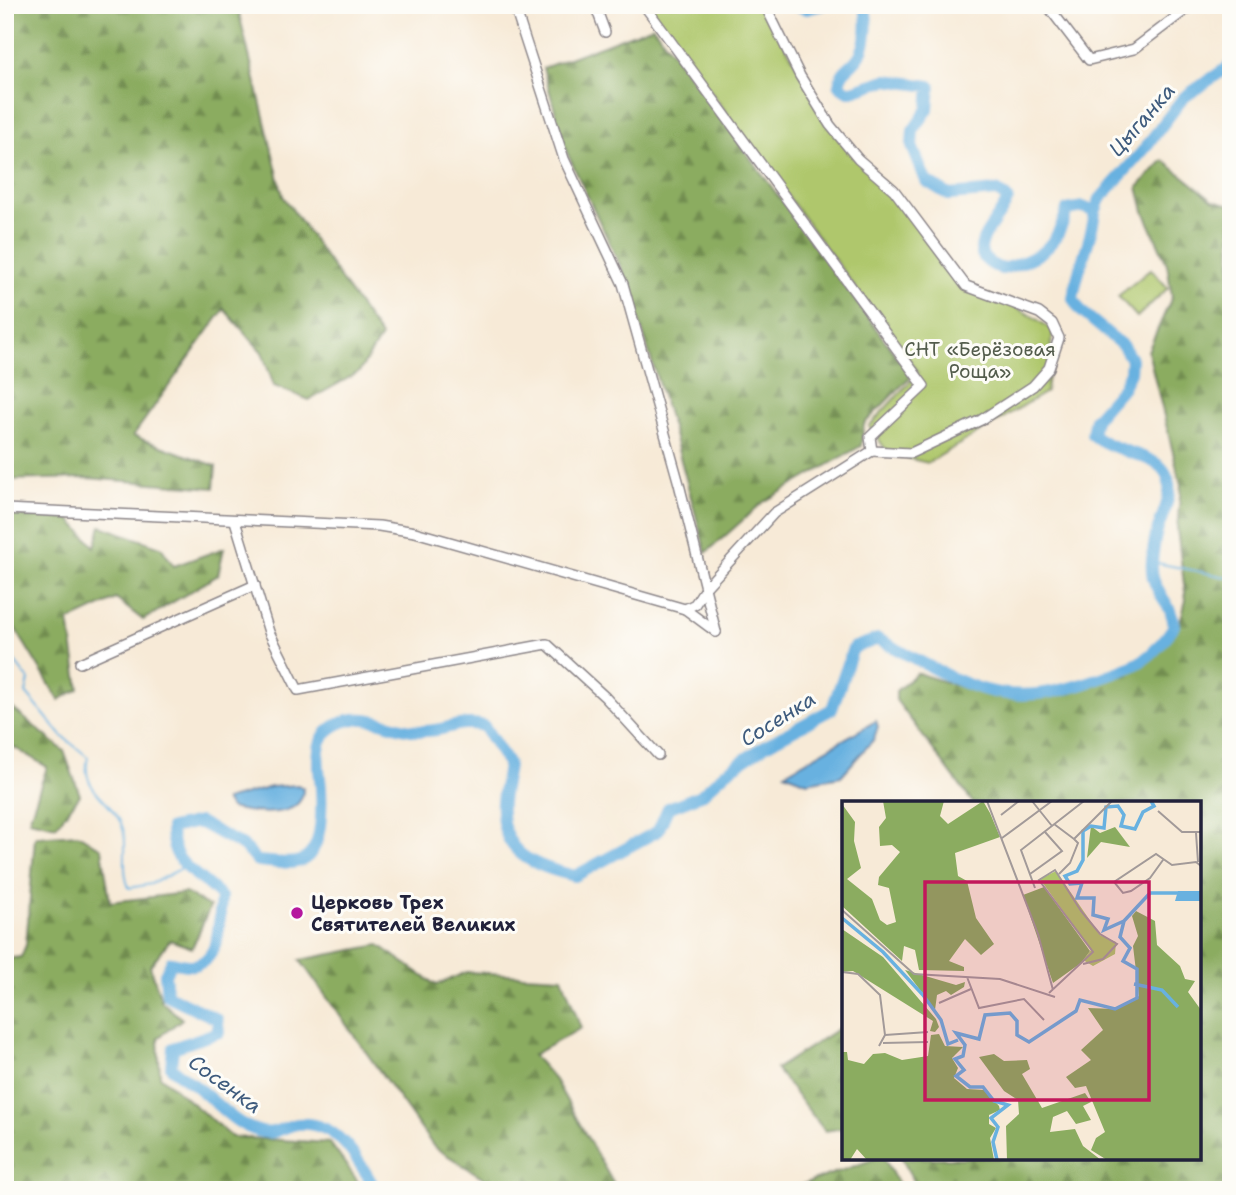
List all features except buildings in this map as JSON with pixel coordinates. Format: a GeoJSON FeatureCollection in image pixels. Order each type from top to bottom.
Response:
{"type":"FeatureCollection","features":[{"type":"Feature","properties":{"kind":"street"},"geometry":{"type":"LineString","coordinates":[[5,509],[379,526],[415,532],[685,609],[716,632],[623,284],[564,159],[514,5]]}},
{"type":"Feature","properties":{"kind":"street"},"geometry":{"type":"LineString","coordinates":[[595,5],[605,32]]}},
{"type":"Feature","properties":{"kind":"street"},"geometry":{"type":"LineString","coordinates":[[644,5],[924,386],[870,437],[872,451]]}},
{"type":"Feature","properties":{"kind":"street"},"geometry":{"type":"LineString","coordinates":[[685,609],[695,604],[706,587],[774,513],[872,451],[911,453],[981,420],[1033,386],[1049,368],[1059,338],[1052,323],[1039,313],[966,286],[894,190],[858,159],[830,125],[800,76],[765,5]]}},
{"type":"Feature","properties":{"kind":"street"},"geometry":{"type":"LineString","coordinates":[[1047,5],[1089,60],[1134,49],[1192,5]]}},
{"type":"Feature","properties":{"kind":"street"},"geometry":{"type":"LineString","coordinates":[[235,521],[269,632],[298,690],[547,644],[605,697],[658,755]]}},
{"type":"Feature","properties":{"kind":"street"},"geometry":{"type":"LineString","coordinates":[[80,663],[255,585]]}},
{"type":"Feature","properties":{"kind":"green space"},"geometry":{"type":"Polygon","coordinates":[[[5,5],[237,5],[283,196],[381,337],[359,372],[309,400],[274,386],[262,352],[224,309],[133,436],[216,466],[214,488],[87,478],[5,480],[5,5]]]}},
{"type":"Feature","properties":{"kind":"green space","name":"СНТ «Берёзовая Роща»"},"geometry":{"type":"Polygon","coordinates":[[[647,5],[762,5],[842,143],[893,192],[964,290],[987,295],[1011,305],[1053,331],[1046,392],[928,463],[889,454],[869,426],[918,373],[647,5]]]}},
{"type":"Feature","properties":{"kind":"green space"},"geometry":{"type":"Polygon","coordinates":[[[653,26],[911,376],[864,424],[861,446],[762,503],[706,553],[673,431],[627,280],[567,153],[543,68],[653,26]]]}},
{"type":"Feature","properties":{"kind":"green space"},"geometry":{"type":"Polygon","coordinates":[[[1163,160],[1213,200],[1231,205],[1231,1190],[917,1190],[903,1160],[1201,1160],[1201,801],[972,801],[896,700],[896,691],[917,673],[990,696],[1050,697],[1142,665],[1179,626],[1186,600],[1177,529],[1181,485],[1148,351],[1172,297],[1167,264],[1144,211],[1138,187],[1163,160]]]}},
{"type":"Feature","properties":{"kind":"green space"},"geometry":{"type":"Polygon","coordinates":[[[1151,269],[1168,288],[1137,317],[1118,296],[1151,269]]]}},
{"type":"Feature","properties":{"kind":"green space"},"geometry":{"type":"Polygon","coordinates":[[[5,515],[70,519],[95,547],[101,526],[161,547],[174,566],[224,548],[218,575],[143,620],[116,599],[69,621],[79,689],[59,700],[5,612],[5,515]]]}},
{"type":"Feature","properties":{"kind":"green space"},"geometry":{"type":"Polygon","coordinates":[[[5,702],[64,751],[80,795],[56,826],[29,820],[47,767],[5,742],[5,702]]]}},
{"type":"Feature","properties":{"kind":"green space"},"geometry":{"type":"Polygon","coordinates":[[[78,834],[102,849],[110,902],[185,893],[210,907],[192,948],[170,940],[150,966],[162,1002],[182,1019],[158,1038],[160,1076],[232,1137],[330,1143],[364,1190],[5,1190],[5,959],[21,957],[26,945],[35,837],[78,834]]]}},
{"type":"Feature","properties":{"kind":"green space"},"geometry":{"type":"Polygon","coordinates":[[[379,945],[436,985],[467,972],[562,977],[581,1028],[533,1055],[555,1080],[617,1190],[503,1190],[434,1147],[300,960],[379,945]]]}},
{"type":"Feature","properties":{"kind":"green space"},"geometry":{"type":"Polygon","coordinates":[[[842,1026],[842,1128],[825,1131],[776,1069],[842,1026]]]}},
{"type":"Feature","properties":{"kind":"green space"},"geometry":{"type":"Polygon","coordinates":[[[871,1160],[885,1160],[901,1190],[787,1190],[871,1160]]]}},
{"type":"Feature","properties":{"kind":"water"},"geometry":{"type":"Polygon","coordinates":[[[876,721],[878,727],[874,739],[841,776],[807,782],[785,773],[876,721]]]}},
{"type":"Feature","properties":{"kind":"water"},"geometry":{"type":"Polygon","coordinates":[[[298,785],[303,788],[301,799],[286,810],[263,813],[239,810],[230,808],[225,800],[271,787],[298,785]]]}},
{"type":"Feature","properties":{"kind":"waterway","name":"Сосенка"},"geometry":{"type":"LineString","coordinates":[[794,5],[807,9],[822,5]]}},
{"type":"Feature","properties":{"kind":"waterway","name":"Сосенка"},"geometry":{"type":"LineString","coordinates":[[376,1190],[346,1145],[325,1129],[298,1124],[272,1132],[253,1130],[231,1117],[171,1067],[173,1048],[219,1032],[217,1019],[167,995],[165,974],[171,962],[194,965],[203,962],[210,955],[217,937],[221,897],[180,860],[175,852],[171,828],[199,822],[243,846],[257,861],[300,861],[308,857],[313,850],[320,830],[318,757],[322,739],[327,731],[336,725],[358,719],[422,731],[475,724],[484,726],[508,764],[502,802],[506,834],[512,845],[532,861],[575,876],[658,831],[668,808],[701,795],[726,772],[766,745],[832,709],[853,648],[878,639],[959,681],[1008,694],[1034,694],[1064,689],[1133,666],[1158,648],[1174,626],[1170,611],[1153,578],[1152,569],[1155,540],[1169,495],[1168,477],[1157,464],[1109,445],[1092,434],[1095,419],[1123,387],[1130,372],[1131,359],[1123,346],[1081,311],[1073,299],[1095,212],[1083,207],[1067,210],[1052,243],[1027,261],[1002,269],[989,263],[982,255],[981,247],[1008,199],[997,191],[949,195],[926,181],[912,146],[913,131],[928,109],[930,86],[886,80],[849,92],[839,85],[843,73],[857,59],[863,48],[867,25],[864,5]]}},
{"type":"Feature","properties":{"kind":"waterway","name":"Цыганка"},"geometry":{"type":"LineString","coordinates":[[1095,212],[1100,199],[1141,153],[1183,98],[1231,65]]}},
{"type":"Feature","properties":{"kind":"waterway"},"geometry":{"type":"LineString","coordinates":[[1152,562],[1231,578]]}},
{"type":"Feature","properties":{"kind":"waterway"},"geometry":{"type":"LineString","coordinates":[[5,649],[29,680],[26,693],[62,736],[88,757],[88,778],[97,793],[116,814],[124,831],[125,872],[129,888],[151,884],[184,867]]}},
{"type":"Feature","properties":{"kind":"place","name":"Церковь Трех Святителей Великих"},"geometry":{"type":"Point","coordinates":[297,913]}}]}
